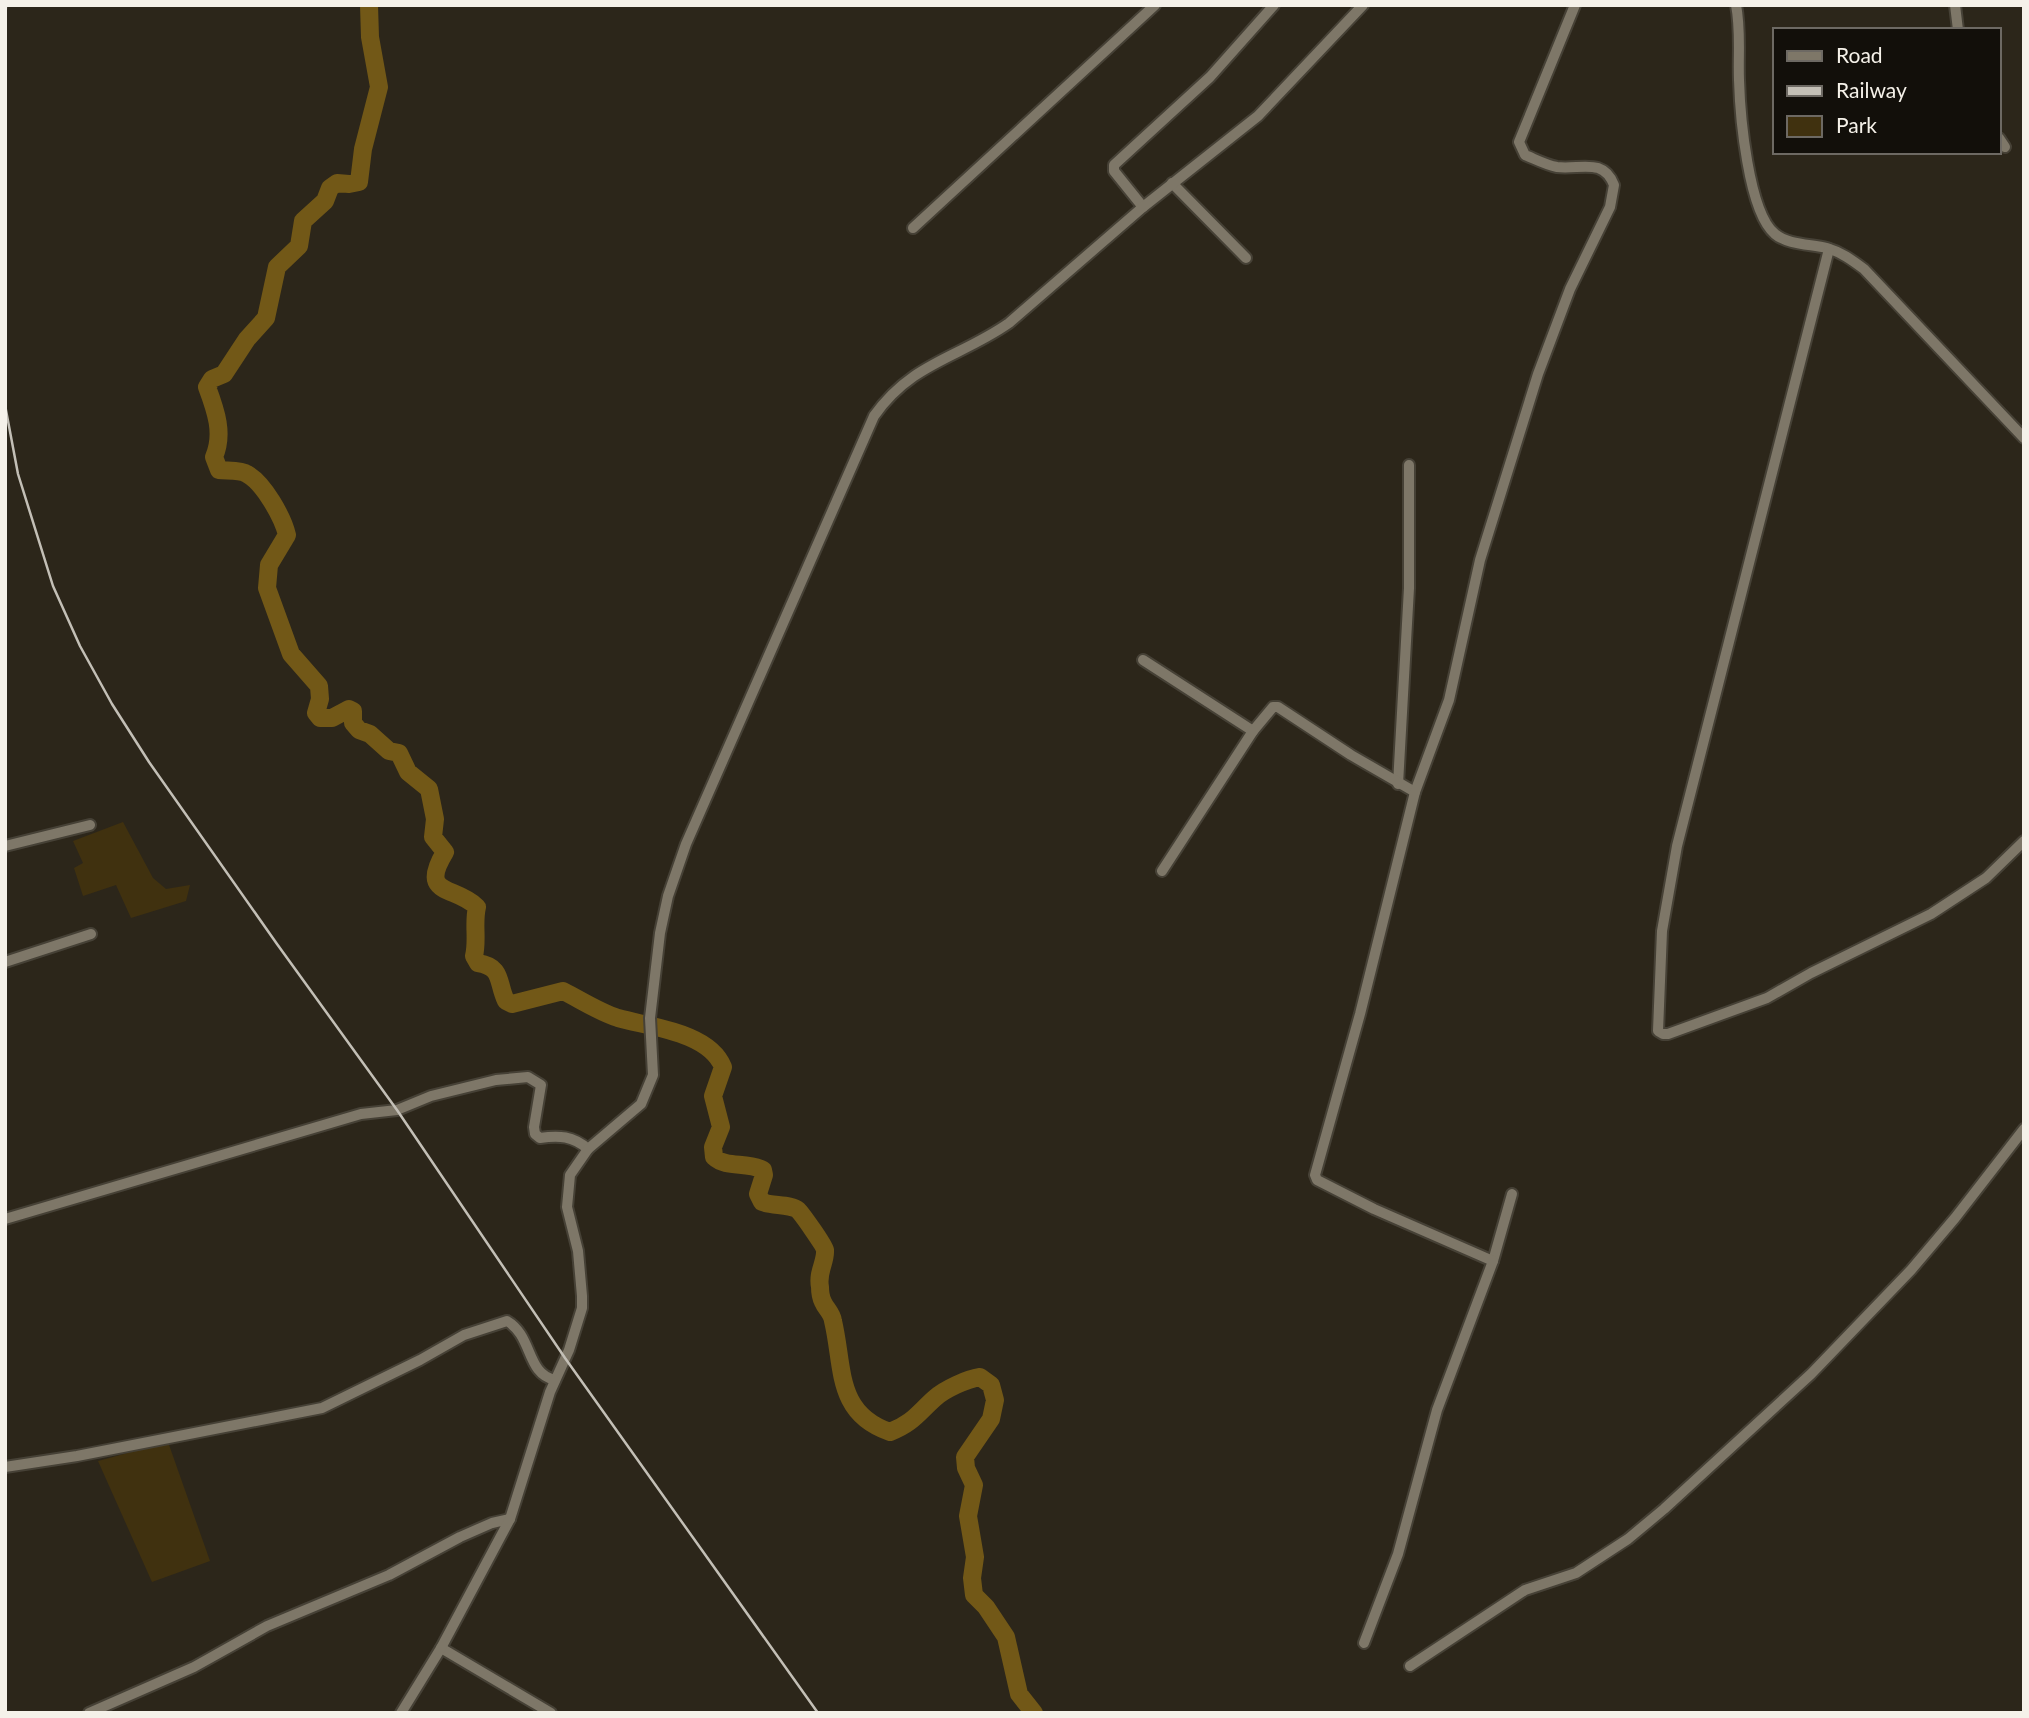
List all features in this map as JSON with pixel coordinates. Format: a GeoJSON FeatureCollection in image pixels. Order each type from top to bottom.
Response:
{"type":"FeatureCollection","features":[{"type":"Feature","properties":{"kind":"street"},"geometry":{"type":"LineString","coordinates":[[913,228],[1155,5]]}},
{"type":"Feature","properties":{"kind":"street"},"geometry":{"type":"LineString","coordinates":[[1143,207],[1114,171],[1114,165],[1210,77],[1274,5]]}},
{"type":"Feature","properties":{"kind":"street"},"geometry":{"type":"LineString","coordinates":[[401,1713],[441,1648],[510,1519],[555,1380],[569,1350],[582,1308],[578,1251],[566,1207],[570,1175],[588,1149],[641,1104],[653,1075],[650,1017],[660,933],[668,896],[686,844],[874,416],[886,398],[910,378],[959,349],[984,340],[1009,323],[1143,207],[1258,116],[1363,5]]}},
{"type":"Feature","properties":{"kind":"street"},"geometry":{"type":"LineString","coordinates":[[1493,1261],[1374,1209],[1317,1180],[1315,1175],[1360,1014],[1415,792],[1449,700],[1480,560],[1538,374],[1570,289],[1611,207],[1614,185],[1606,171],[1595,167],[1555,167],[1525,155],[1519,142],[1575,5]]}},
{"type":"Feature","properties":{"kind":"street"},"geometry":{"type":"LineString","coordinates":[[1736,5],[1740,27],[1739,80],[1744,146],[1759,207],[1776,235],[1848,256],[1864,269],[2024,438]]}},
{"type":"Feature","properties":{"kind":"street"},"geometry":{"type":"LineString","coordinates":[[1955,5],[1958,28]]}},
{"type":"Feature","properties":{"kind":"street"},"geometry":{"type":"LineString","coordinates":[[1172,183],[1246,258]]}},
{"type":"Feature","properties":{"kind":"street"},"geometry":{"type":"LineString","coordinates":[[1829,249],[1677,846],[1662,931],[1658,1031],[1668,1034],[1767,998],[1811,973],[1931,914],[1986,878],[2024,841]]}},
{"type":"Feature","properties":{"kind":"street"},"geometry":{"type":"LineString","coordinates":[[1398,785],[1409,588],[1409,465]]}},
{"type":"Feature","properties":{"kind":"street"},"geometry":{"type":"LineString","coordinates":[[1143,660],[1253,731]]}},
{"type":"Feature","properties":{"kind":"street"},"geometry":{"type":"LineString","coordinates":[[1162,871],[1269,709],[1278,707],[1398,785],[1415,792]]}},
{"type":"Feature","properties":{"kind":"street"},"geometry":{"type":"LineString","coordinates":[[5,846],[90,825]]}},
{"type":"Feature","properties":{"kind":"street"},"geometry":{"type":"LineString","coordinates":[[5,962],[92,934]]}},
{"type":"Feature","properties":{"kind":"street"},"geometry":{"type":"LineString","coordinates":[[5,1219],[361,1114],[397,1110],[431,1096],[496,1080],[528,1077],[541,1085],[535,1135],[540,1138],[554,1135],[571,1138],[588,1149]]}},
{"type":"Feature","properties":{"kind":"street"},"geometry":{"type":"LineString","coordinates":[[1410,1666],[1525,1590],[1576,1573],[1628,1539],[1664,1509],[1811,1374],[1874,1310],[1955,1218],[2024,1129]]}},
{"type":"Feature","properties":{"kind":"street"},"geometry":{"type":"LineString","coordinates":[[1363,1643],[1398,1554],[1437,1410],[1479,1304],[1513,1194]]}},
{"type":"Feature","properties":{"kind":"street"},"geometry":{"type":"LineString","coordinates":[[5,1467],[78,1456],[322,1408],[464,1335],[507,1321],[524,1337],[539,1371],[545,1378],[555,1380]]}},
{"type":"Feature","properties":{"kind":"street"},"geometry":{"type":"LineString","coordinates":[[89,1713],[194,1667],[267,1626],[389,1574],[460,1536],[492,1522],[510,1519]]}},
{"type":"Feature","properties":{"kind":"street"},"geometry":{"type":"LineString","coordinates":[[441,1648],[551,1713]]}},
{"type":"Feature","properties":{"kind":"green space"},"geometry":{"type":"Polygon","coordinates":[[[123,822],[153,878],[166,889],[190,885],[186,901],[131,918],[116,885],[83,896],[74,868],[83,863],[73,841],[123,822]]]}},
{"type":"Feature","properties":{"kind":"green space"},"geometry":{"type":"Polygon","coordinates":[[[168,1442],[210,1561],[152,1582],[98,1461],[168,1442]]]}},
{"type":"Feature","properties":{"kind":"waterway"},"geometry":{"type":"LineString","coordinates":[[369,5],[370,37],[379,87],[363,149],[359,182],[337,183],[330,188],[325,201],[303,221],[299,246],[277,267],[266,318],[247,339],[224,374],[212,379],[207,387],[218,422],[214,457],[219,470],[247,474],[260,485],[285,528],[287,535],[269,565],[267,588],[291,654],[319,686],[320,699],[316,713],[320,718],[332,718],[349,709],[353,711],[353,723],[359,730],[370,734],[389,751],[399,753],[408,772],[429,789],[435,819],[433,837],[445,852],[438,866],[437,883],[477,907],[474,956],[478,963],[492,968],[498,976],[506,1001],[512,1004],[563,991],[618,1018],[692,1038],[716,1055],[723,1067],[713,1096],[721,1127],[713,1147],[714,1157],[725,1163],[763,1170],[758,1194],[762,1202],[798,1210],[821,1242],[825,1250],[819,1282],[823,1302],[832,1318],[845,1387],[859,1413],[872,1424],[890,1432],[910,1421],[939,1395],[956,1385],[980,1377],[991,1385],[995,1400],[991,1419],[965,1457],[966,1468],[974,1485],[968,1516],[975,1557],[972,1578],[974,1595],[986,1607],[1006,1637],[1019,1694],[1034,1713]]}},
{"type":"Feature","properties":{"kind":"railway"},"geometry":{"type":"LineString","coordinates":[[5,27],[6,5]]}},
{"type":"Feature","properties":{"kind":"railway"},"geometry":{"type":"LineString","coordinates":[[5,405],[18,474],[53,586],[80,646],[112,704],[149,762],[397,1110],[565,1358],[818,1713]]}}]}
